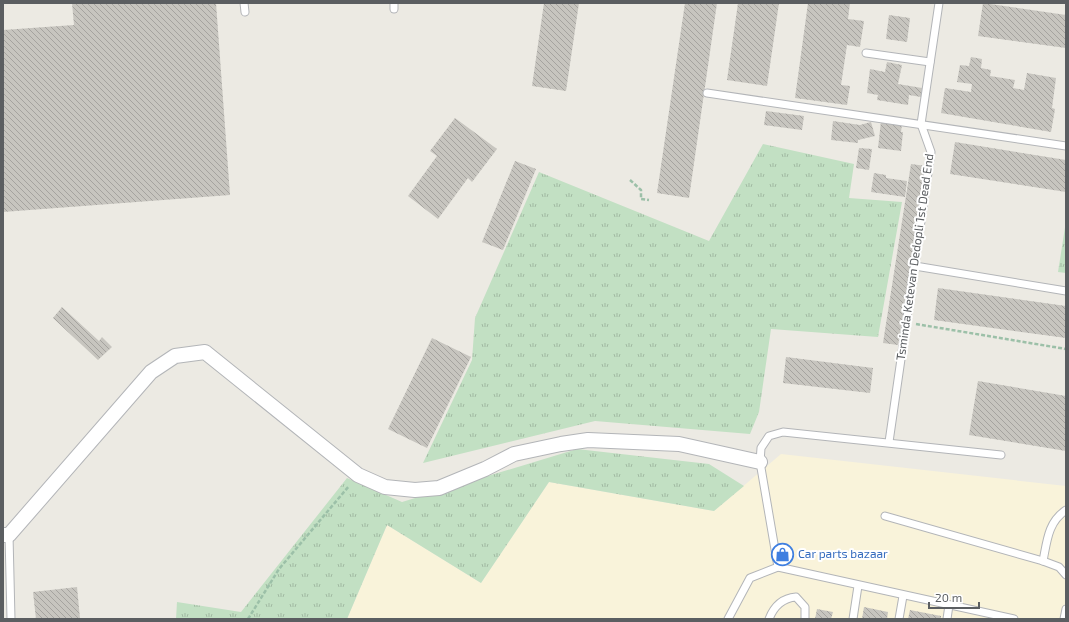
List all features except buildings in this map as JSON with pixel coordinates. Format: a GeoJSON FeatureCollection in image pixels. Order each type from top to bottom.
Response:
{"type":"FeatureCollection","features":[{"type":"Feature","properties":{"kind":"street"},"geometry":{"type":"LineString","coordinates":[[6,535],[151,372],[175,356],[205,352],[358,475],[385,487],[415,490],[439,488],[485,469],[514,454],[560,444],[588,440],[679,444],[760,462]]}},
{"type":"Feature","properties":{"kind":"lane"},"geometry":{"type":"LineString","coordinates":[[244,3],[245,12]]}},
{"type":"Feature","properties":{"kind":"lane","name":"Tsminda Ketevan Dedopli 1st Dead End"},"geometry":{"type":"LineString","coordinates":[[889,442],[931,152],[921,124],[939,3]]}},
{"type":"Feature","properties":{"kind":"lane"},"geometry":{"type":"LineString","coordinates":[[866,53],[930,62]]}},
{"type":"Feature","properties":{"kind":"lane"},"geometry":{"type":"LineString","coordinates":[[707,93],[1066,146]]}},
{"type":"Feature","properties":{"kind":"lane"},"geometry":{"type":"LineString","coordinates":[[915,266],[1066,291]]}},
{"type":"Feature","properties":{"kind":"lane"},"geometry":{"type":"LineString","coordinates":[[778,567],[760,462],[761,448],[769,436],[783,432],[1001,455]]}},
{"type":"Feature","properties":{"kind":"lane"},"geometry":{"type":"LineString","coordinates":[[1043,561],[1052,522],[1066,510]]}},
{"type":"Feature","properties":{"kind":"lane"},"geometry":{"type":"LineString","coordinates":[[885,516],[1043,561],[1059,567],[1066,575]]}},
{"type":"Feature","properties":{"kind":"lane"},"geometry":{"type":"LineString","coordinates":[[6,535],[11,619]]}},
{"type":"Feature","properties":{"kind":"lane"},"geometry":{"type":"LineString","coordinates":[[728,619],[750,578],[778,567],[1009,619]]}},
{"type":"Feature","properties":{"kind":"lane"},"geometry":{"type":"LineString","coordinates":[[853,619],[858,586]]}},
{"type":"Feature","properties":{"kind":"lane"},"geometry":{"type":"LineString","coordinates":[[899,619],[903,596]]}},
{"type":"Feature","properties":{"kind":"lane"},"geometry":{"type":"LineString","coordinates":[[769,619],[777,606],[786,598],[796,597],[805,607],[805,619]]}},
{"type":"Feature","properties":{"kind":"lane"},"geometry":{"type":"LineString","coordinates":[[947,619],[949,606]]}},
{"type":"Feature","properties":{"kind":"lane"},"geometry":{"type":"LineString","coordinates":[[1064,619],[1066,609]]}},
{"type":"Feature","properties":{"kind":"path"},"geometry":{"type":"LineString","coordinates":[[630,180],[641,190],[641,199],[649,200]]}},
{"type":"Feature","properties":{"kind":"path"},"geometry":{"type":"LineString","coordinates":[[906,323],[1066,349]]}},
{"type":"Feature","properties":{"kind":"path"},"geometry":{"type":"LineString","coordinates":[[248,619],[279,569],[358,475]]}},
{"type":"Feature","properties":{"kind":"shaded area","name":"Car parts bazaar"},"geometry":{"type":"Polygon","coordinates":[[[781,454],[1066,486],[1066,619],[347,619],[387,525],[481,583],[549,482],[714,511],[781,454]]]}},
{"type":"Feature","properties":{"kind":"green space"},"geometry":{"type":"Polygon","coordinates":[[[763,144],[854,164],[849,198],[902,202],[878,337],[771,329],[759,412],[750,434],[595,421],[423,463],[472,360],[475,318],[539,172],[709,241],[763,144]]]}},
{"type":"Feature","properties":{"kind":"green space"},"geometry":{"type":"Polygon","coordinates":[[[1066,221],[1066,273],[1058,272],[1066,221]]]}},
{"type":"Feature","properties":{"kind":"green space"},"geometry":{"type":"Polygon","coordinates":[[[577,449],[709,464],[744,486],[714,511],[549,482],[481,583],[387,525],[347,619],[176,619],[177,602],[241,612],[347,478],[402,502],[577,449]]]}},
{"type":"Feature","properties":{"kind":"place","name":"Car parts bazaar"},"geometry":{"type":"Point","coordinates":[783,554]}}]}
